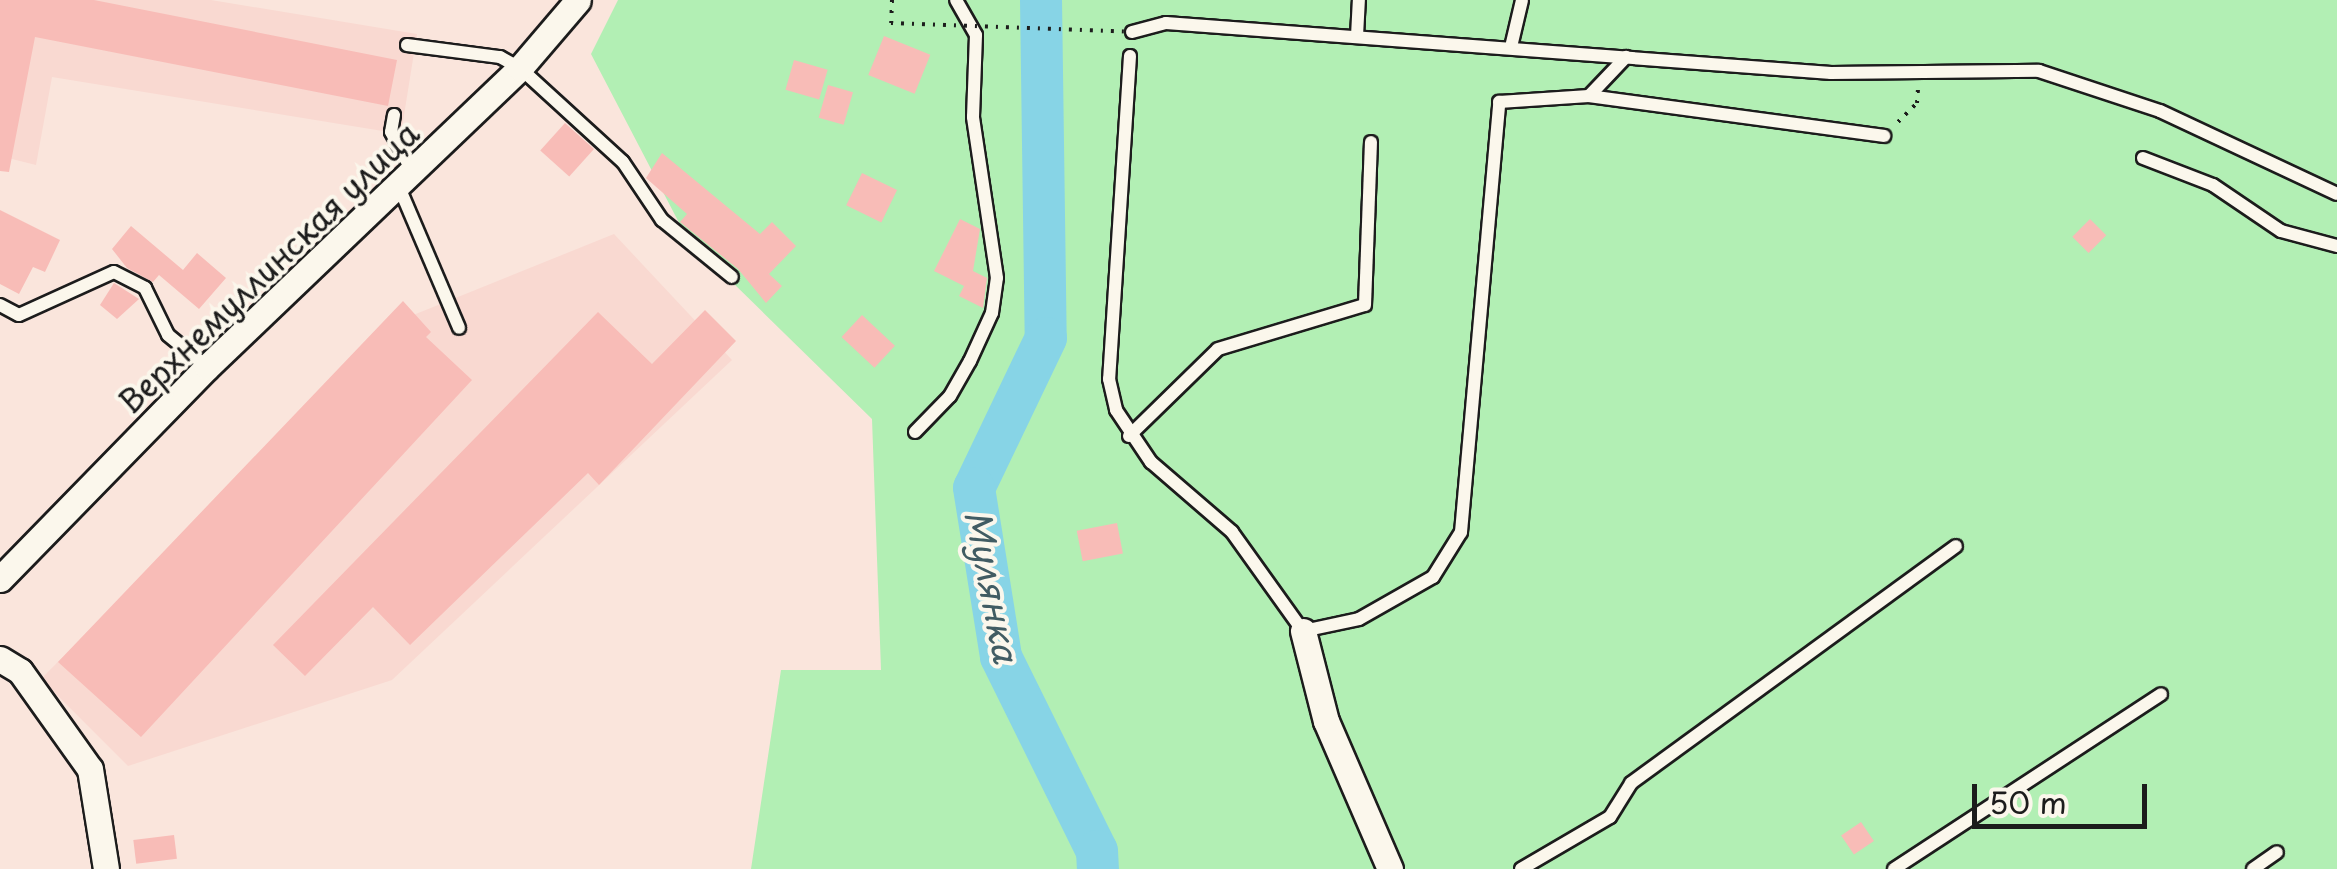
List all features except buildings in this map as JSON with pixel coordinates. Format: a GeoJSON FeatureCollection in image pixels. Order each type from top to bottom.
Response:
{"type":"FeatureCollection","features":[{"type":"Feature","properties":{"kind":"street","name":"Верхнемуллинская улица"},"geometry":{"type":"LineString","coordinates":[[0,579],[10,550],[406,180],[520,68],[578,0]]}},
{"type":"Feature","properties":{"kind":"street"},"geometry":{"type":"LineString","coordinates":[[1303,631],[1326,721],[1390,869]]}},
{"type":"Feature","properties":{"kind":"street"},"geometry":{"type":"LineString","coordinates":[[0,659],[20,671],[90,769],[106,869]]}},
{"type":"Feature","properties":{"kind":"lane"},"geometry":{"type":"LineString","coordinates":[[915,432],[950,396],[970,361],[992,313],[997,278],[973,117],[976,35],[956,0]]}},
{"type":"Feature","properties":{"kind":"lane"},"geometry":{"type":"LineString","coordinates":[[1357,36],[1359,0]]}},
{"type":"Feature","properties":{"kind":"lane"},"geometry":{"type":"LineString","coordinates":[[1511,46],[1522,0]]}},
{"type":"Feature","properties":{"kind":"lane"},"geometry":{"type":"LineString","coordinates":[[1132,32],[1166,24],[1511,46],[1626,58],[1920,74],[1993,68],[2088,84],[2337,194]]}},
{"type":"Feature","properties":{"kind":"lane"},"geometry":{"type":"LineString","coordinates":[[407,44],[500,57],[520,68],[623,162],[662,220],[732,277]]}},
{"type":"Feature","properties":{"kind":"lane"},"geometry":{"type":"LineString","coordinates":[[1130,56],[1110,380],[1129,436],[1232,532],[1303,631],[1359,619],[1434,578],[1461,532],[1499,102],[1589,96],[1884,136]]}},
{"type":"Feature","properties":{"kind":"lane"},"geometry":{"type":"LineString","coordinates":[[1589,96],[1626,58]]}},
{"type":"Feature","properties":{"kind":"lane"},"geometry":{"type":"LineString","coordinates":[[394,115],[391,132],[459,328]]}},
{"type":"Feature","properties":{"kind":"lane"},"geometry":{"type":"LineString","coordinates":[[1129,436],[1218,349],[1365,305],[1371,142]]}},
{"type":"Feature","properties":{"kind":"lane"},"geometry":{"type":"LineString","coordinates":[[2143,158],[2213,185],[2282,231],[2337,246]]}},
{"type":"Feature","properties":{"kind":"lane"},"geometry":{"type":"LineString","coordinates":[[0,306],[19,315],[114,272],[144,288],[168,335],[207,368]]}},
{"type":"Feature","properties":{"kind":"lane"},"geometry":{"type":"LineString","coordinates":[[1521,869],[1610,818],[1631,783],[1956,546]]}},
{"type":"Feature","properties":{"kind":"lane"},"geometry":{"type":"LineString","coordinates":[[1894,869],[2161,694]]}},
{"type":"Feature","properties":{"kind":"lane"},"geometry":{"type":"LineString","coordinates":[[2253,869],[2277,852]]}},
{"type":"Feature","properties":{"kind":"path"},"geometry":{"type":"LineString","coordinates":[[892,0],[891,23],[1132,32]]}},
{"type":"Feature","properties":{"kind":"path"},"geometry":{"type":"LineString","coordinates":[[1884,136],[1916,104],[1920,74]]}},
{"type":"Feature","properties":{"kind":"shaded area"},"geometry":{"type":"Polygon","coordinates":[[[0,0],[211,0],[417,34],[401,134],[52,77],[36,165],[0,156],[0,0]]]}},
{"type":"Feature","properties":{"kind":"shaded area"},"geometry":{"type":"Polygon","coordinates":[[[614,234],[732,360],[392,680],[128,766],[41,679],[391,324],[614,234]]]}},
{"type":"Feature","properties":{"kind":"green space"},"geometry":{"type":"Polygon","coordinates":[[[618,0],[2337,0],[2337,869],[751,869],[781,670],[881,670],[872,419],[687,238],[591,54],[618,0]]]}},
{"type":"Feature","properties":{"kind":"waterway","name":"Мулянка"},"geometry":{"type":"LineString","coordinates":[[1041,0],[1046,338],[974,488],[1001,657],[1097,851],[1098,869]]}}]}
